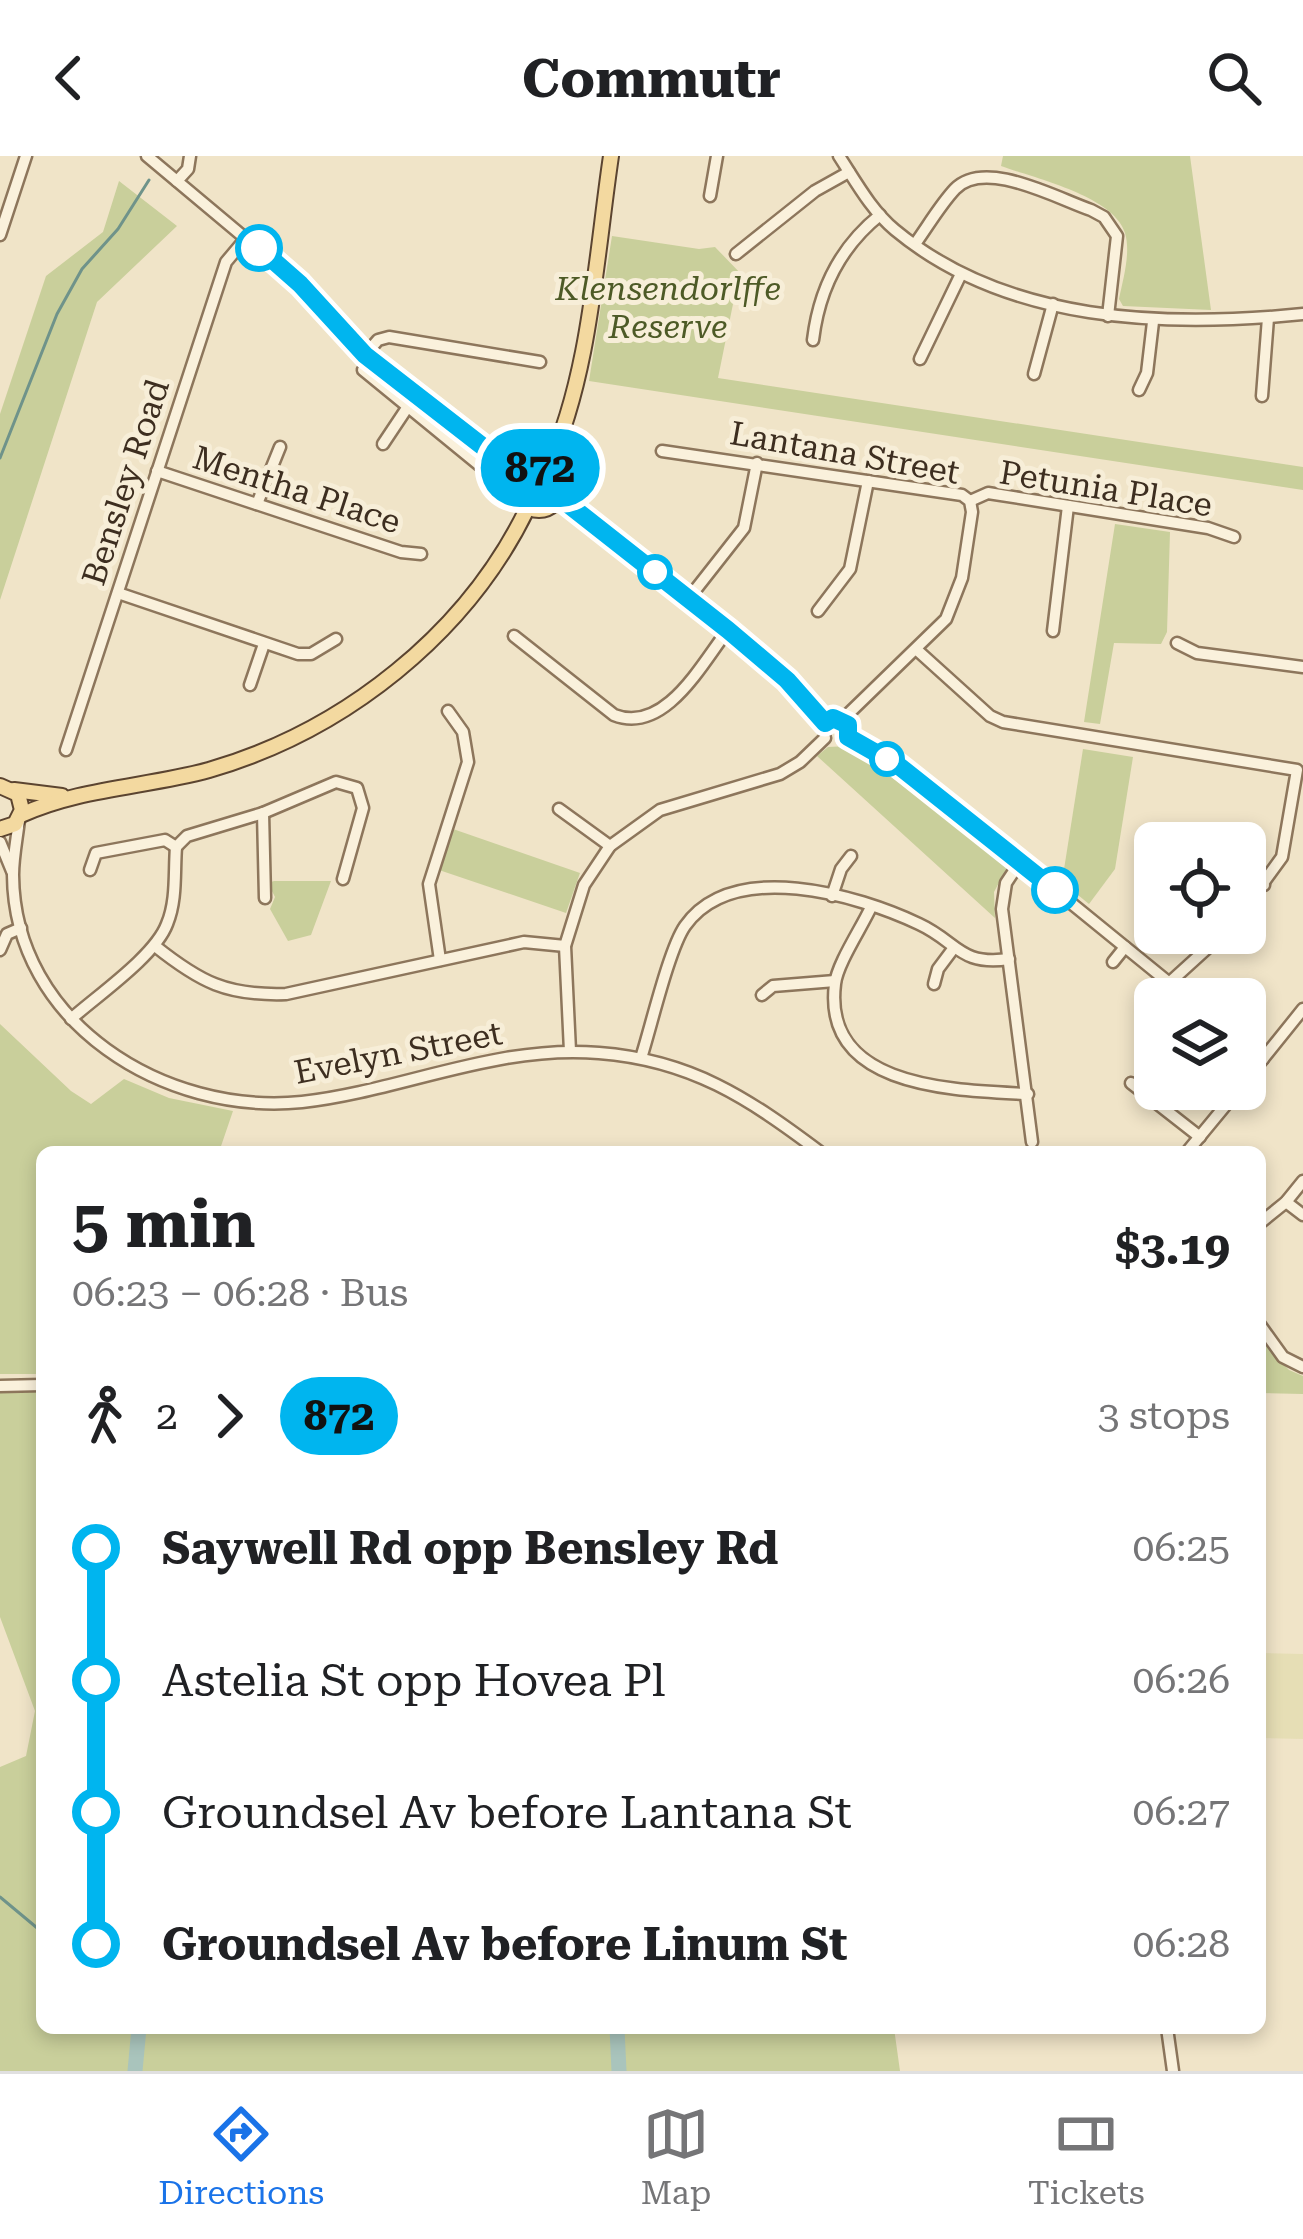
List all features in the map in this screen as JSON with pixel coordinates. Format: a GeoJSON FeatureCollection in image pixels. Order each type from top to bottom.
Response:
{"type":"FeatureCollection","features":[{"type":"Feature","properties":{"kind":"main road"},"geometry":{"type":"LineString","coordinates":[[547,470],[576,379],[611,156]]}},
{"type":"Feature","properties":{"kind":"main road"},"geometry":{"type":"LineString","coordinates":[[534,469],[547,470],[558,481],[559,497],[548,508],[528,507],[518,494],[522,477],[534,469]]}},
{"type":"Feature","properties":{"kind":"main road"},"geometry":{"type":"LineString","coordinates":[[0,829],[73,797],[170,779],[251,756],[314,727],[412,657],[457,614],[495,565],[528,507]]}},
{"type":"Feature","properties":{"kind":"main road"},"geometry":{"type":"LineString","coordinates":[[7,788],[73,797]]}},
{"type":"Feature","properties":{"kind":"main road"},"geometry":{"type":"LineString","coordinates":[[7,788],[21,799],[20,818]]}},
{"type":"Feature","properties":{"kind":"street"},"geometry":{"type":"LineString","coordinates":[[0,235],[26,156]]}},
{"type":"Feature","properties":{"kind":"street"},"geometry":{"type":"LineString","coordinates":[[147,156],[300,284],[365,355],[522,477]]}},
{"type":"Feature","properties":{"kind":"street"},"geometry":{"type":"LineString","coordinates":[[177,181],[188,169],[190,156]]}},
{"type":"Feature","properties":{"kind":"street"},"geometry":{"type":"LineString","coordinates":[[710,196],[717,156]]}},
{"type":"Feature","properties":{"kind":"street"},"geometry":{"type":"LineString","coordinates":[[839,156],[880,215],[961,274],[1053,304],[1153,322],[1303,314]]}},
{"type":"Feature","properties":{"kind":"street"},"geometry":{"type":"LineString","coordinates":[[736,254],[815,191],[849,172]]}},
{"type":"Feature","properties":{"kind":"street"},"geometry":{"type":"LineString","coordinates":[[915,244],[956,188],[976,176],[999,177],[1091,210],[1117,236],[1108,316]]}},
{"type":"Feature","properties":{"kind":"street"},"geometry":{"type":"LineString","coordinates":[[0,188],[14,194]]}},
{"type":"Feature","properties":{"kind":"street"},"geometry":{"type":"LineString","coordinates":[[813,340],[817,307],[828,280],[862,229],[880,215]]}},
{"type":"Feature","properties":{"kind":"street","name":"Bensley Road"},"geometry":{"type":"LineString","coordinates":[[66,751],[226,262],[247,237]]}},
{"type":"Feature","properties":{"kind":"street"},"geometry":{"type":"LineString","coordinates":[[920,359],[961,274]]}},
{"type":"Feature","properties":{"kind":"street"},"geometry":{"type":"LineString","coordinates":[[1034,374],[1053,304]]}},
{"type":"Feature","properties":{"kind":"street"},"geometry":{"type":"LineString","coordinates":[[1262,396],[1268,318]]}},
{"type":"Feature","properties":{"kind":"street"},"geometry":{"type":"LineString","coordinates":[[1139,390],[1147,373],[1153,322]]}},
{"type":"Feature","properties":{"kind":"street"},"geometry":{"type":"LineString","coordinates":[[365,355],[378,340],[389,337],[540,362]]}},
{"type":"Feature","properties":{"kind":"street"},"geometry":{"type":"LineString","coordinates":[[363,370],[495,478]]}},
{"type":"Feature","properties":{"kind":"street"},"geometry":{"type":"LineString","coordinates":[[383,444],[414,394]]}},
{"type":"Feature","properties":{"kind":"street"},"geometry":{"type":"LineString","coordinates":[[257,504],[280,447]]}},
{"type":"Feature","properties":{"kind":"street","name":"Lantana Street"},"geometry":{"type":"LineString","coordinates":[[662,451],[962,495],[970,501],[958,594],[946,619],[843,719]]}},
{"type":"Feature","properties":{"kind":"street"},"geometry":{"type":"LineString","coordinates":[[689,598],[744,527],[757,463]]}},
{"type":"Feature","properties":{"kind":"street","name":"Mentha Place"},"geometry":{"type":"LineString","coordinates":[[158,471],[401,552],[421,554]]}},
{"type":"Feature","properties":{"kind":"street"},"geometry":{"type":"LineString","coordinates":[[818,611],[850,569],[868,481]]}},
{"type":"Feature","properties":{"kind":"street","name":"Petunia Place"},"geometry":{"type":"LineString","coordinates":[[970,501],[988,493],[1208,528],[1234,537]]}},
{"type":"Feature","properties":{"kind":"street"},"geometry":{"type":"LineString","coordinates":[[559,497],[787,680],[825,723],[826,738],[800,763],[780,774],[660,810],[610,846],[584,884],[565,946],[570,1051]]}},
{"type":"Feature","properties":{"kind":"street"},"geometry":{"type":"LineString","coordinates":[[1053,631],[1068,506]]}},
{"type":"Feature","properties":{"kind":"street"},"geometry":{"type":"LineString","coordinates":[[118,593],[264,644],[311,654],[336,639]]}},
{"type":"Feature","properties":{"kind":"street"},"geometry":{"type":"LineString","coordinates":[[514,636],[614,715],[635,719],[652,716],[667,706],[728,630]]}},
{"type":"Feature","properties":{"kind":"street"},"geometry":{"type":"LineString","coordinates":[[1177,643],[1197,653],[1303,668]]}},
{"type":"Feature","properties":{"kind":"street"},"geometry":{"type":"LineString","coordinates":[[250,685],[264,644]]}},
{"type":"Feature","properties":{"kind":"street"},"geometry":{"type":"LineString","coordinates":[[917,650],[990,716],[1003,722],[1297,770],[1286,844],[1266,882]]}},
{"type":"Feature","properties":{"kind":"street"},"geometry":{"type":"LineString","coordinates":[[440,960],[429,884],[469,762],[464,732],[448,711]]}},
{"type":"Feature","properties":{"kind":"street"},"geometry":{"type":"LineString","coordinates":[[825,723],[843,719],[848,737]]}},
{"type":"Feature","properties":{"kind":"street"},"geometry":{"type":"LineString","coordinates":[[826,738],[836,743],[848,737]]}},
{"type":"Feature","properties":{"kind":"street"},"geometry":{"type":"LineString","coordinates":[[848,737],[899,766],[1163,978]]}},
{"type":"Feature","properties":{"kind":"street"},"geometry":{"type":"LineString","coordinates":[[71,1019],[155,946],[168,923],[176,887],[176,847],[187,836],[263,813],[336,782],[358,788],[363,808],[343,879]]}},
{"type":"Feature","properties":{"kind":"street"},"geometry":{"type":"LineString","coordinates":[[559,808],[610,846]]}},
{"type":"Feature","properties":{"kind":"street"},"geometry":{"type":"LineString","coordinates":[[263,813],[265,898]]}},
{"type":"Feature","properties":{"kind":"street","name":"Evelyn Street"},"geometry":{"type":"LineString","coordinates":[[13,874],[20,818]]}},
{"type":"Feature","properties":{"kind":"street"},"geometry":{"type":"LineString","coordinates":[[90,870],[96,853],[165,840],[176,847]]}},
{"type":"Feature","properties":{"kind":"street","name":"Evelyn Street"},"geometry":{"type":"LineString","coordinates":[[0,842],[13,874],[21,928],[36,968],[71,1019],[106,1052],[159,1080],[253,1101],[306,1101],[514,1057],[570,1051],[640,1058],[728,1088],[811,1146]]}},
{"type":"Feature","properties":{"kind":"street"},"geometry":{"type":"LineString","coordinates":[[832,896],[851,856]]}},
{"type":"Feature","properties":{"kind":"street"},"geometry":{"type":"LineString","coordinates":[[1020,862],[1002,899],[1032,1142]]}},
{"type":"Feature","properties":{"kind":"street"},"geometry":{"type":"LineString","coordinates":[[640,1058],[684,928],[701,910],[751,888],[796,887],[832,896],[916,922],[938,934],[953,950],[984,963],[1009,959]]}},
{"type":"Feature","properties":{"kind":"street"},"geometry":{"type":"LineString","coordinates":[[871,907],[835,981],[836,1022],[842,1040],[868,1062],[901,1078],[1028,1094]]}},
{"type":"Feature","properties":{"kind":"street"},"geometry":{"type":"LineString","coordinates":[[0,950],[7,934],[21,928]]}},
{"type":"Feature","properties":{"kind":"street"},"geometry":{"type":"LineString","coordinates":[[155,946],[203,982],[261,995],[286,994],[524,942],[565,946]]}},
{"type":"Feature","properties":{"kind":"street"},"geometry":{"type":"LineString","coordinates":[[1113,962],[1125,947]]}},
{"type":"Feature","properties":{"kind":"street"},"geometry":{"type":"LineString","coordinates":[[934,984],[938,969],[953,950]]}},
{"type":"Feature","properties":{"kind":"street"},"geometry":{"type":"LineString","coordinates":[[1174,978],[1201,954]]}},
{"type":"Feature","properties":{"kind":"street"},"geometry":{"type":"LineString","coordinates":[[763,995],[773,986],[835,981]]}},
{"type":"Feature","properties":{"kind":"street"},"geometry":{"type":"LineString","coordinates":[[1266,1054],[1303,1009]]}},
{"type":"Feature","properties":{"kind":"street"},"geometry":{"type":"LineString","coordinates":[[1132,1083],[1200,1137]]}},
{"type":"Feature","properties":{"kind":"street"},"geometry":{"type":"LineString","coordinates":[[1192,1146],[1222,1110]]}},
{"type":"Feature","properties":{"kind":"street"},"geometry":{"type":"LineString","coordinates":[[1266,1218],[1303,1181]]}},
{"type":"Feature","properties":{"kind":"street"},"geometry":{"type":"LineString","coordinates":[[1286,1202],[1303,1215]]}},
{"type":"Feature","properties":{"kind":"street"},"geometry":{"type":"LineString","coordinates":[[1266,1333],[1283,1357],[1303,1367]]}},
{"type":"Feature","properties":{"kind":"street"},"geometry":{"type":"LineString","coordinates":[[0,1386],[36,1385]]}},
{"type":"Feature","properties":{"kind":"street"},"geometry":{"type":"LineString","coordinates":[[1168,2034],[1173,2071]]}},
{"type":"Feature","properties":{"kind":"shaded area"},"geometry":{"type":"Polygon","coordinates":[[[1266,1653],[1303,1654],[1303,1739],[1266,1738],[1266,1653]]]}},
{"type":"Feature","properties":{"kind":"green space"},"geometry":{"type":"Polygon","coordinates":[[[1003,156],[1190,156],[1211,310],[1123,306],[1119,299],[1127,249],[1118,220],[1071,190],[1001,166],[1003,156]]]}},
{"type":"Feature","properties":{"kind":"green space"},"geometry":{"type":"Polygon","coordinates":[[[119,181],[177,226],[97,302],[0,600],[0,414],[46,276],[103,232],[119,181]]]}},
{"type":"Feature","properties":{"kind":"green space","name":"Klensendorlffe Reserve"},"geometry":{"type":"Polygon","coordinates":[[[612,236],[699,249],[715,247],[744,277],[733,304],[718,378],[1303,467],[1303,490],[589,381],[612,236]]]}},
{"type":"Feature","properties":{"kind":"green space"},"geometry":{"type":"Polygon","coordinates":[[[1115,524],[1170,532],[1167,632],[1161,644],[1114,643],[1100,724],[1084,722],[1115,524]]]}},
{"type":"Feature","properties":{"kind":"green space"},"geometry":{"type":"Polygon","coordinates":[[[849,746],[1009,864],[994,892],[995,918],[817,756],[828,747],[849,746]]]}},
{"type":"Feature","properties":{"kind":"green space"},"geometry":{"type":"Polygon","coordinates":[[[1083,749],[1133,757],[1115,869],[1089,904],[1062,882],[1083,749]]]}},
{"type":"Feature","properties":{"kind":"green space"},"geometry":{"type":"Polygon","coordinates":[[[453,829],[580,873],[566,913],[439,870],[453,829]]]}},
{"type":"Feature","properties":{"kind":"green space"},"geometry":{"type":"Polygon","coordinates":[[[331,881],[311,935],[288,941],[270,909],[275,897],[268,883],[331,881]]]}},
{"type":"Feature","properties":{"kind":"green space"},"geometry":{"type":"Polygon","coordinates":[[[0,1024],[91,1104],[124,1079],[169,1098],[233,1111],[221,1146],[36,1146],[36,1374],[0,1374],[0,1024]]]}},
{"type":"Feature","properties":{"kind":"green space"},"geometry":{"type":"Polygon","coordinates":[[[1266,1345],[1289,1370],[1303,1376],[1303,1394],[1266,1393],[1266,1345]]]}},
{"type":"Feature","properties":{"kind":"green space"},"geometry":{"type":"Polygon","coordinates":[[[36,1389],[36,2034],[895,2034],[900,2071],[0,2071],[0,1767],[26,1756],[35,1711],[0,1617],[0,1390],[36,1389]]]}},
{"type":"Feature","properties":{"kind":"waterway"},"geometry":{"type":"LineString","coordinates":[[0,458],[57,314],[82,269],[118,229],[149,180]]}},
{"type":"Feature","properties":{"kind":"waterway"},"geometry":{"type":"LineString","coordinates":[[0,1897],[36,1927]]}},
{"type":"Feature","properties":{"kind":"waterway"},"geometry":{"type":"LineString","coordinates":[[135,2071],[138,2034]]}},
{"type":"Feature","properties":{"kind":"waterway"},"geometry":{"type":"LineString","coordinates":[[617,2034],[619,2071]]}},
{"type":"Feature","properties":{"kind":"bus line","name":"872"},"geometry":{"type":"LineString","coordinates":[[259,248],[300,284],[365,355],[522,477],[534,469],[554,474],[559,497],[787,680],[825,723],[843,719],[848,737],[926,785],[1055,890]]}}]}
